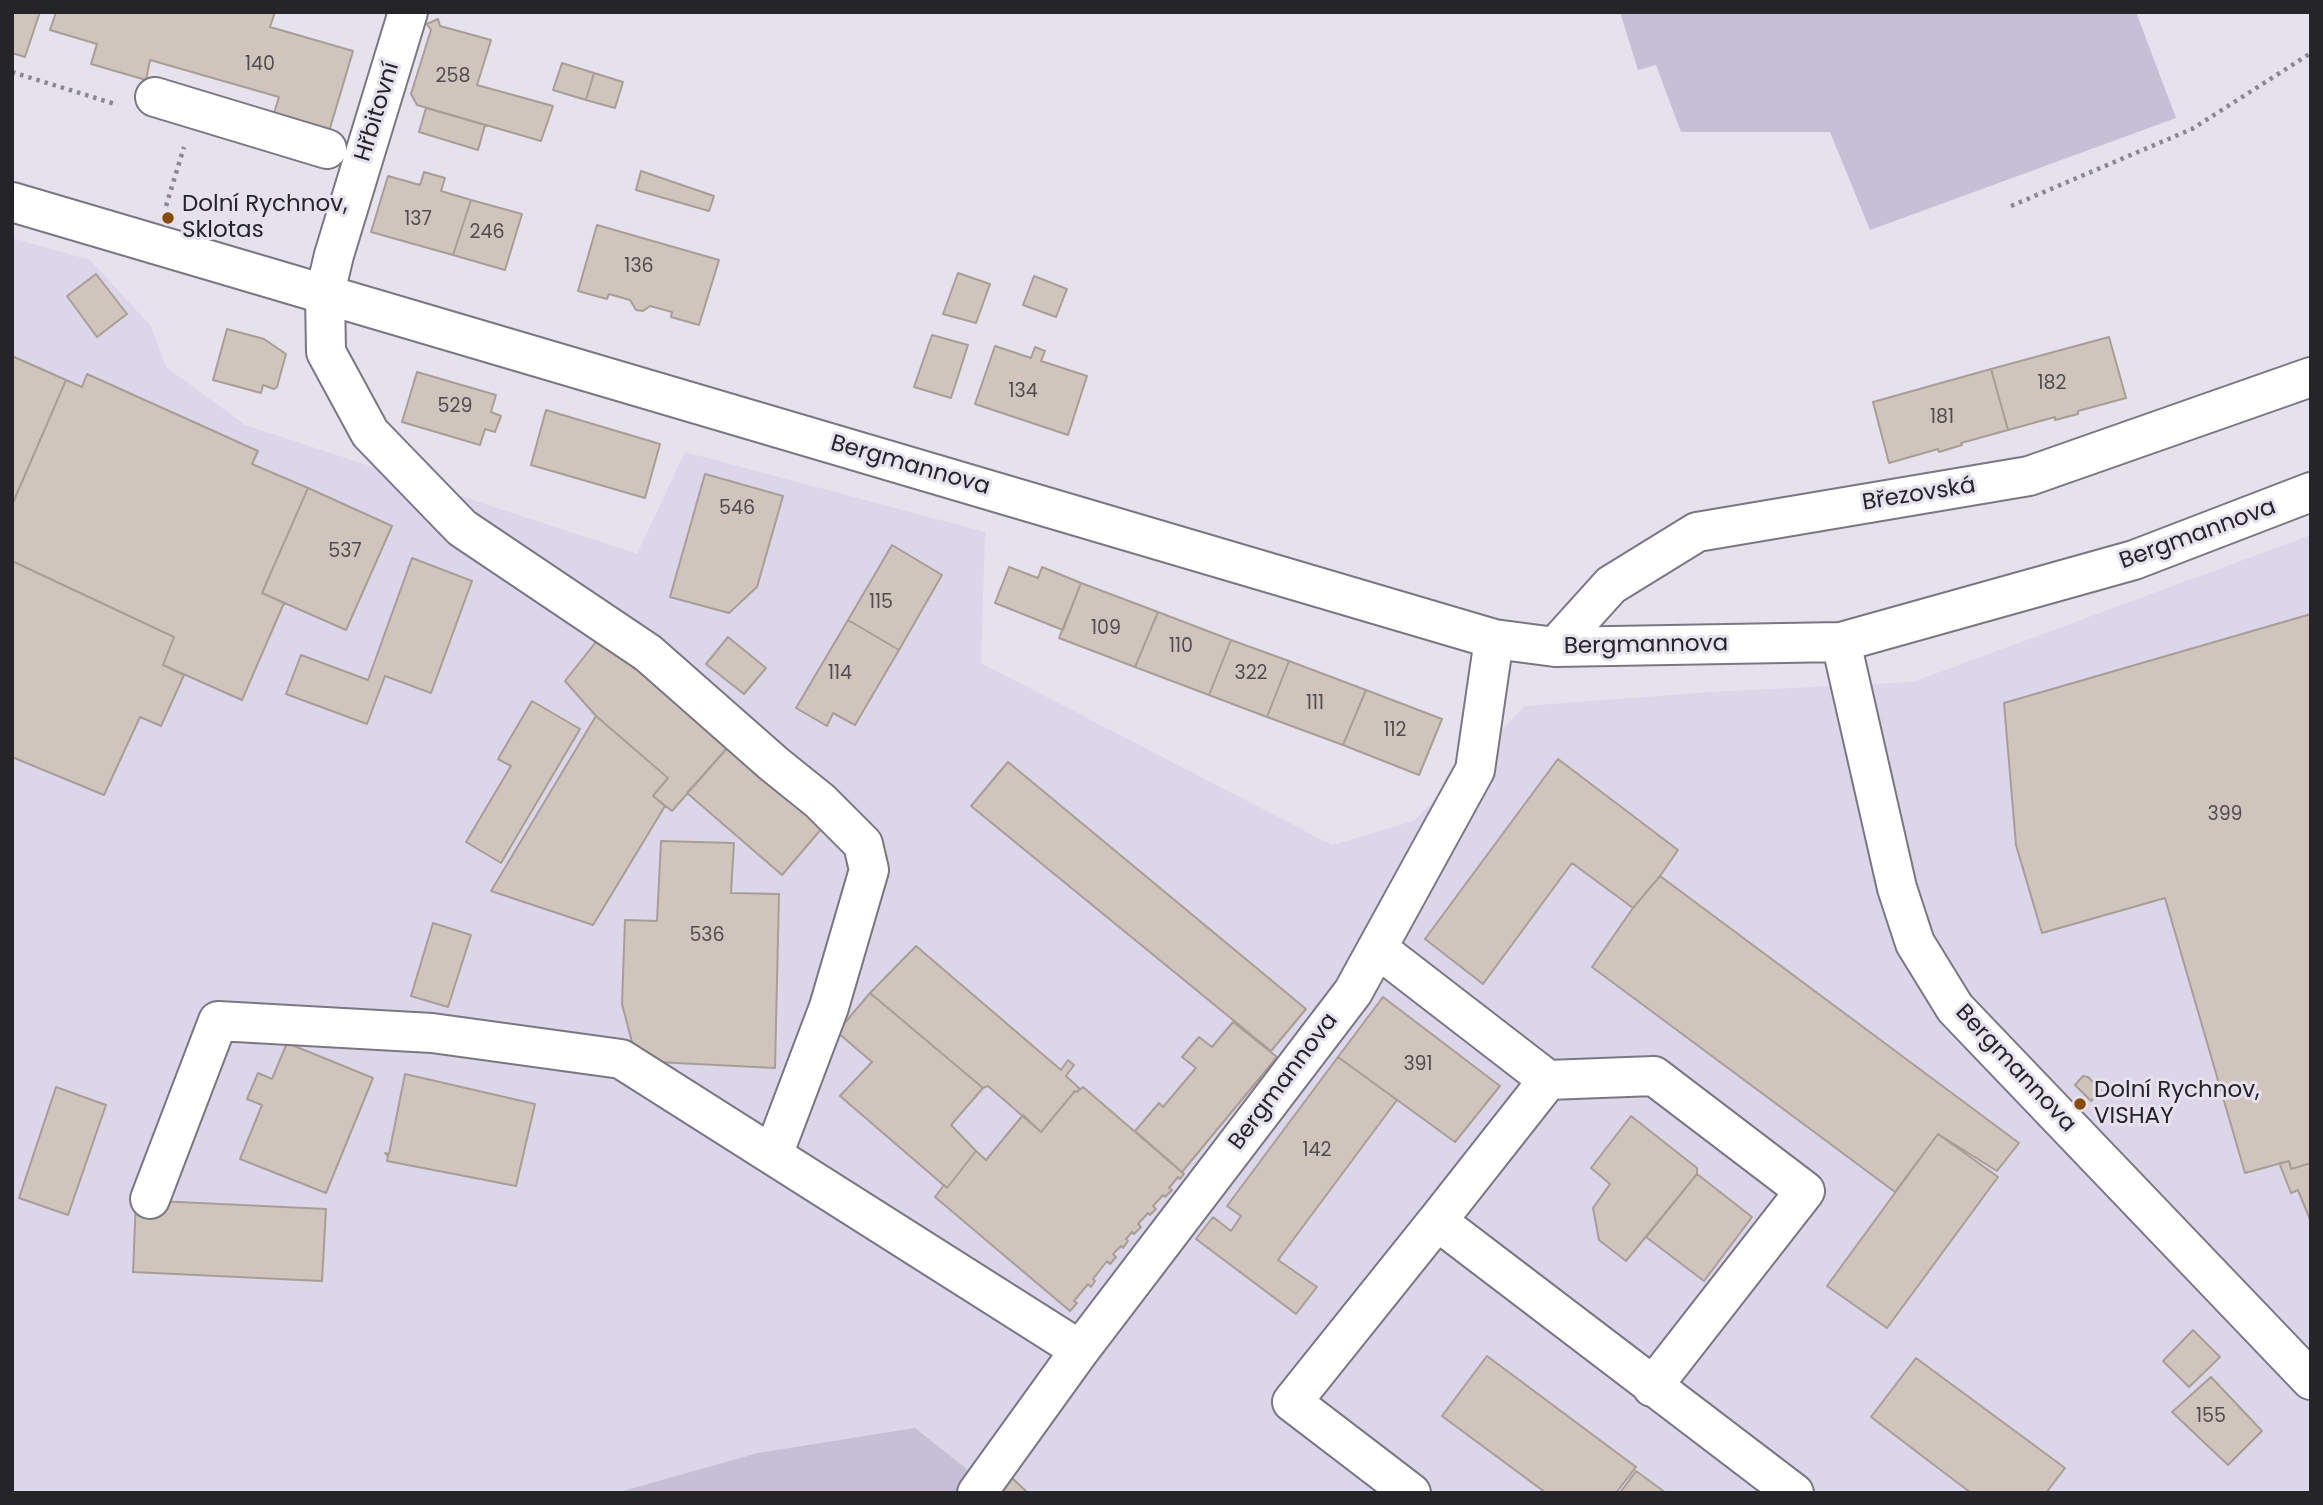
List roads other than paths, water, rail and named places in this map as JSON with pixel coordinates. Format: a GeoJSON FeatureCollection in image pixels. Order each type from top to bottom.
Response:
{"type":"FeatureCollection","features":[{"type":"Feature","properties":{"kind":"street","name":"Hřbitovní"},"geometry":{"type":"LineString","coordinates":[[325,293],[334,255],[408,12]]}},
{"type":"Feature","properties":{"kind":"street"},"geometry":{"type":"LineString","coordinates":[[155,97],[327,149]]}},
{"type":"Feature","properties":{"kind":"street","name":"Bergmannova"},"geometry":{"type":"LineString","coordinates":[[12,202],[1494,639],[1555,648],[1841,642],[2134,560],[2311,492]]}},
{"type":"Feature","properties":{"kind":"street"},"geometry":{"type":"LineString","coordinates":[[325,293],[326,352],[370,433],[462,527],[648,653],[820,801],[863,844],[869,870],[829,1006],[773,1156]]}},
{"type":"Feature","properties":{"kind":"street","name":"Březovská"},"geometry":{"type":"LineString","coordinates":[[1555,648],[1611,585],[1697,532],[2029,476],[2311,377]]}},
{"type":"Feature","properties":{"kind":"street","name":"Bergmannova"},"geometry":{"type":"LineString","coordinates":[[982,1488],[1080,1350],[1353,992],[1475,770],[1494,639]]}},
{"type":"Feature","properties":{"kind":"street","name":"Bergmannova"},"geometry":{"type":"LineString","coordinates":[[1841,642],[1897,888],[1915,943],[1955,1009],[2311,1380]]}},
{"type":"Feature","properties":{"kind":"street"},"geometry":{"type":"LineString","coordinates":[[1377,948],[1548,1080],[1654,1076],[1805,1191],[1653,1387]]}},
{"type":"Feature","properties":{"kind":"street"},"geometry":{"type":"LineString","coordinates":[[150,1199],[218,1021],[432,1033],[621,1059],[1080,1350]]}},
{"type":"Feature","properties":{"kind":"street"},"geometry":{"type":"LineString","coordinates":[[1411,1493],[1292,1402],[1548,1080]]}},
{"type":"Feature","properties":{"kind":"street"},"geometry":{"type":"LineString","coordinates":[[1437,1221],[1794,1493]]}},
{"type":"Feature","properties":{"kind":"place","name":"Dolní Rychnov, Sklotas"},"geometry":{"type":"Point","coordinates":[168,218]}},
{"type":"Feature","properties":{"kind":"place","name":"Dolní Rychnov, VISHAY"},"geometry":{"type":"Point","coordinates":[2080,1104]}}]}
